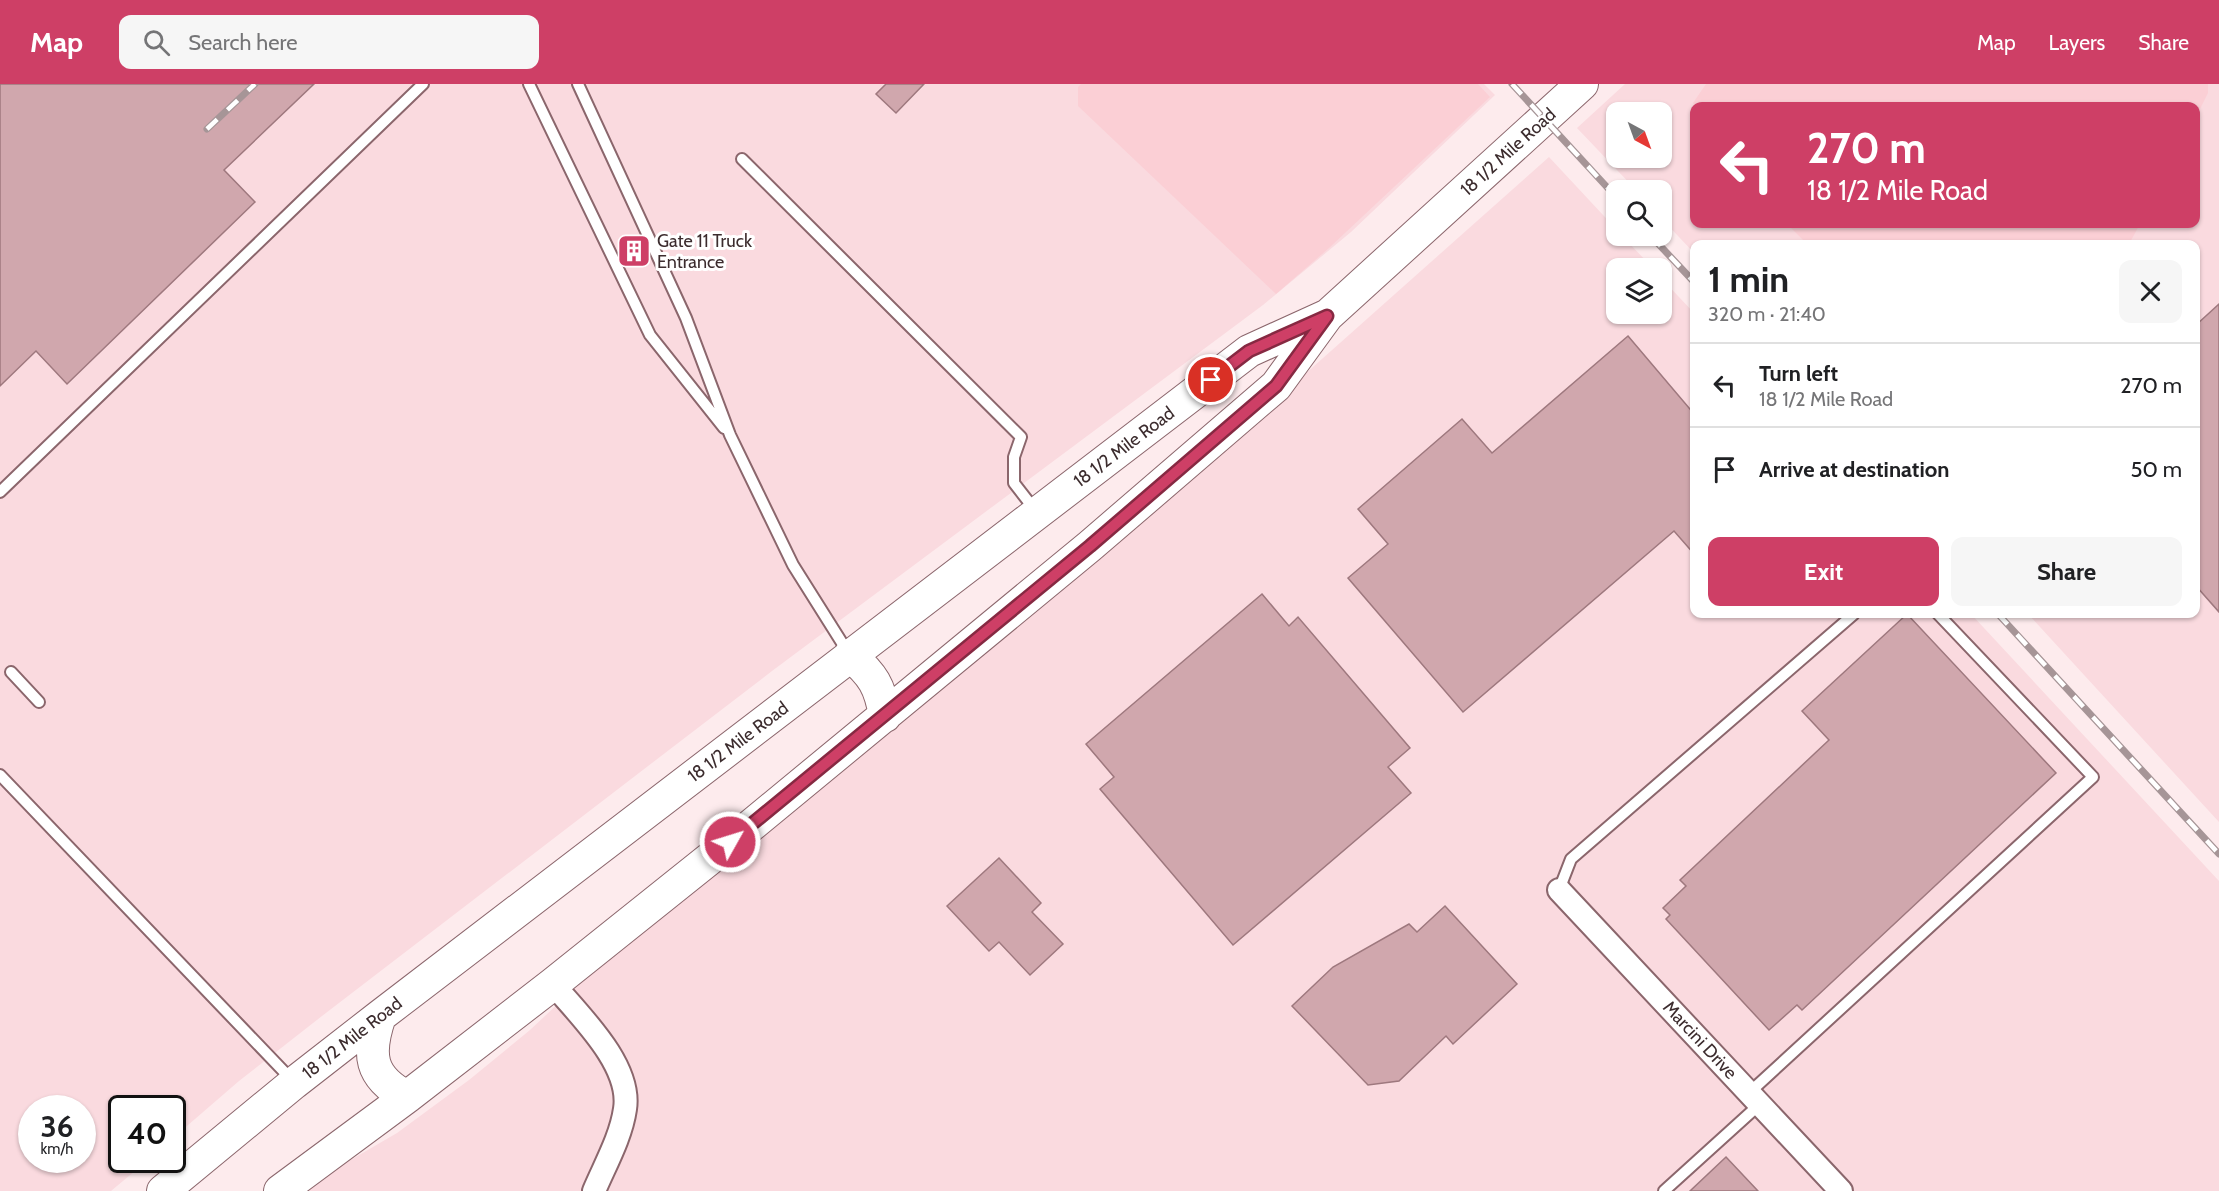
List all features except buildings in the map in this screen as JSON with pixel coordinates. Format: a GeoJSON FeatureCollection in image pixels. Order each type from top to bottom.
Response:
{"type":"FeatureCollection","features":[{"type":"Feature","properties":{"kind":"street","name":"18 1/2 Mile Road"},"geometry":{"type":"LineString","coordinates":[[280,1191],[407,1097],[553,984],[885,716],[1090,546],[1276,386],[1327,316],[1582,84]]}},
{"type":"Feature","properties":{"kind":"street","name":"18 1/2 Mile Road"},"geometry":{"type":"LineString","coordinates":[[163,1191],[294,1083],[380,1016],[1249,351],[1327,316]]}},
{"type":"Feature","properties":{"kind":"street"},"geometry":{"type":"LineString","coordinates":[[850,655],[870,672],[877,685],[885,716]]}},
{"type":"Feature","properties":{"kind":"street","name":"Marcini Drive"},"geometry":{"type":"LineString","coordinates":[[1559,890],[1840,1191]]}},
{"type":"Feature","properties":{"kind":"street"},"geometry":{"type":"LineString","coordinates":[[553,984],[604,1046],[625,1085],[626,1108],[620,1129],[594,1191]]}},
{"type":"Feature","properties":{"kind":"street"},"geometry":{"type":"LineString","coordinates":[[380,1016],[372,1044],[375,1067],[393,1090],[407,1097]]}},
{"type":"Feature","properties":{"kind":"lane"},"geometry":{"type":"LineString","coordinates":[[0,492],[423,84]]}},
{"type":"Feature","properties":{"kind":"lane"},"geometry":{"type":"LineString","coordinates":[[529,84],[650,335],[730,435]]}},
{"type":"Feature","properties":{"kind":"lane"},"geometry":{"type":"LineString","coordinates":[[578,84],[686,318],[730,435],[794,565],[850,655]]}},
{"type":"Feature","properties":{"kind":"lane"},"geometry":{"type":"LineString","coordinates":[[742,159],[1021,437],[1014,457],[1014,483],[1036,513]]}},
{"type":"Feature","properties":{"kind":"lane"},"geometry":{"type":"LineString","coordinates":[[1559,890],[1571,860],[1849,618]]}},
{"type":"Feature","properties":{"kind":"lane"},"geometry":{"type":"LineString","coordinates":[[1664,1191],[1755,1098],[2093,777],[1942,618]]}},
{"type":"Feature","properties":{"kind":"lane"},"geometry":{"type":"LineString","coordinates":[[10,672],[39,702]]}},
{"type":"Feature","properties":{"kind":"lane"},"geometry":{"type":"LineString","coordinates":[[0,774],[294,1083]]}},
{"type":"Feature","properties":{"kind":"shaded area"},"geometry":{"type":"Polygon","coordinates":[[[0,84],[1484,84],[1495,95],[1351,232],[1263,305],[772,671],[322,1016],[239,1081],[186,1127],[186,1095],[108,1095],[108,1173],[132,1173],[111,1191],[0,1191],[0,84]]]}},
{"type":"Feature","properties":{"kind":"shaded area"},"geometry":{"type":"Polygon","coordinates":[[[1081,84],[1478,84],[1490,97],[1329,248],[1276,294],[1078,106],[1078,87],[1081,84]]]}},
{"type":"Feature","properties":{"kind":"shaded area"},"geometry":{"type":"Polygon","coordinates":[[[1625,84],[2219,84],[2219,822],[2032,618],[2200,618],[2200,240],[1690,240],[1690,249],[1672,230],[1672,180],[1626,180],[1615,168],[1672,168],[1672,102],[1606,102],[1606,158],[1577,128],[1625,84]]]}},
{"type":"Feature","properties":{"kind":"shaded area"},"geometry":{"type":"Polygon","coordinates":[[[1706,84],[2208,84],[2208,93],[2200,109],[2200,102],[1694,102],[1706,84]]]}},
{"type":"Feature","properties":{"kind":"shaded area"},"geometry":{"type":"Polygon","coordinates":[[[1549,157],[1606,218],[1606,246],[1632,246],[1643,258],[1606,258],[1606,324],[1672,324],[1672,290],[1690,309],[1690,618],[1975,618],[2219,881],[2219,1191],[304,1191],[330,1172],[397,1133],[469,1080],[530,1030],[609,956],[1115,543],[1549,157]]]}},
{"type":"Feature","properties":{"kind":"shaded area"},"geometry":{"type":"Polygon","coordinates":[[[1791,228],[2138,228],[2131,240],[1803,240],[1791,228]]]}},
{"type":"Feature","properties":{"kind":"railway"},"geometry":{"type":"LineString","coordinates":[[207,129],[255,84]]}},
{"type":"Feature","properties":{"kind":"railway"},"geometry":{"type":"LineString","coordinates":[[1512,84],[1606,186]]}},
{"type":"Feature","properties":{"kind":"railway"},"geometry":{"type":"LineString","coordinates":[[1660,246],[1690,278]]}},
{"type":"Feature","properties":{"kind":"railway"},"geometry":{"type":"LineString","coordinates":[[2002,618],[2219,854]]}},
{"type":"Feature","properties":{"kind":"place","name":"Gate 11 Truck Entrance"},"geometry":{"type":"Point","coordinates":[634,251]}},
{"type":"Feature","properties":{"kind":"route"},"geometry":{"type":"LineString","coordinates":[[730,842],[1090,546],[1276,386],[1327,316],[1249,351],[1211,380]]}}]}
